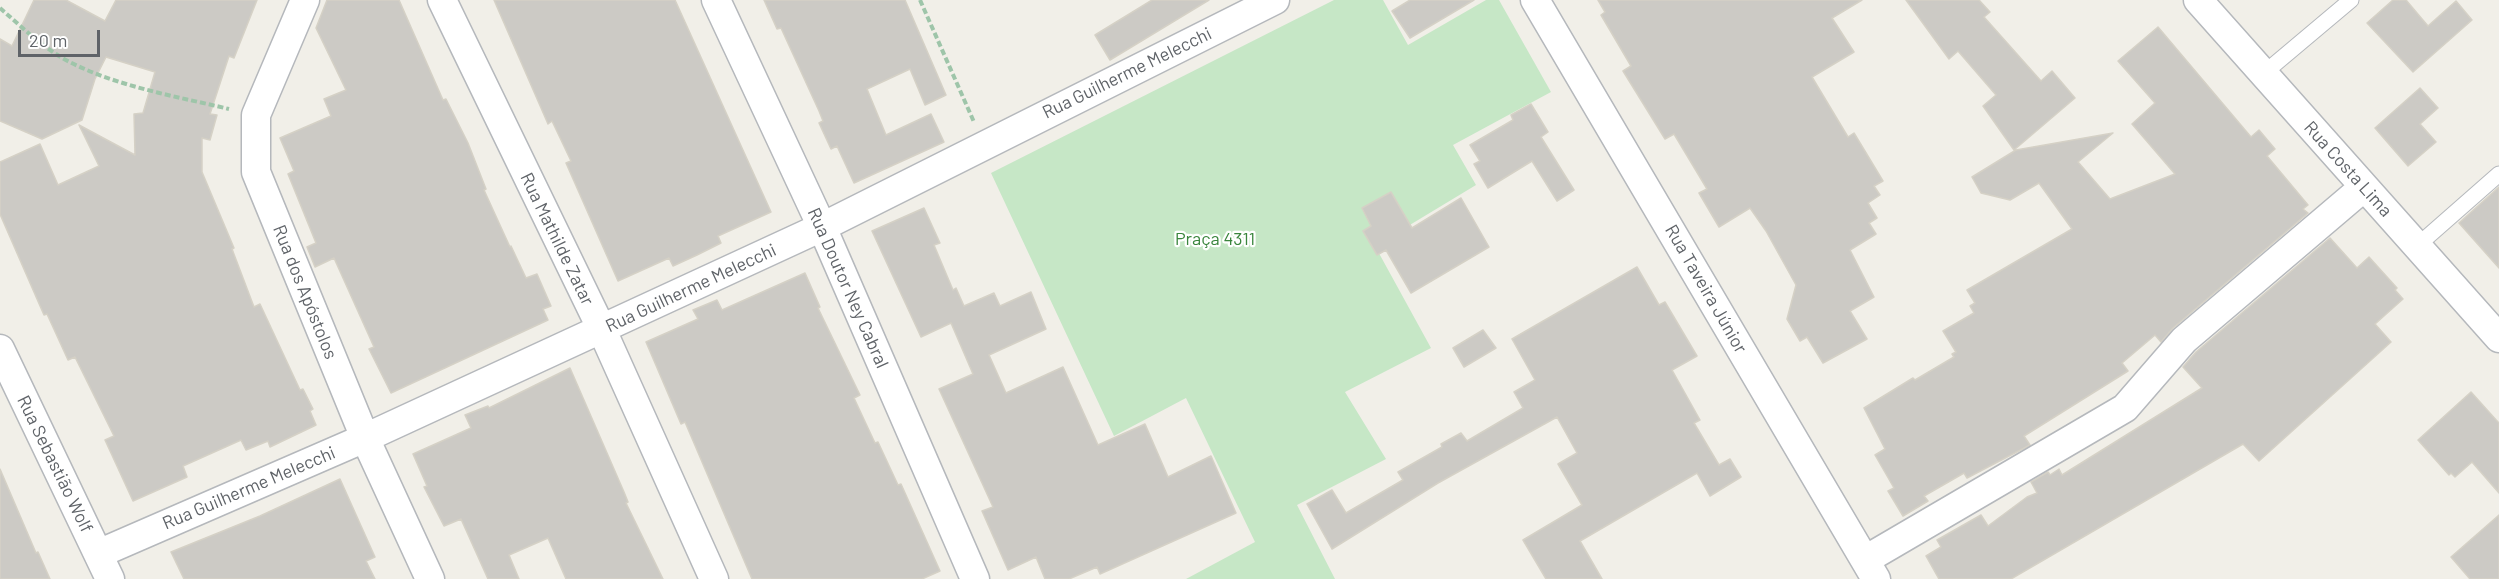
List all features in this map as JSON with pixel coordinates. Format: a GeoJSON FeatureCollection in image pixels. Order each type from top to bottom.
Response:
{"type":"FeatureCollection","features":[{"type":"Feature","properties":{"kind":"street","name":"Rua dos Apóstolos"},"geometry":{"type":"LineString","coordinates":[[305,0],[256,116],[256,172],[365,438],[430,579]]}},
{"type":"Feature","properties":{"kind":"street","name":"Rua Mathilde Zatar"},"geometry":{"type":"LineString","coordinates":[[442,0],[602,330],[714,579]]}},
{"type":"Feature","properties":{"kind":"street","name":"Rua Doutor Ney Cabral"},"geometry":{"type":"LineString","coordinates":[[716,0],[822,227],[975,579]]}},
{"type":"Feature","properties":{"kind":"street","name":"Rua Guilherme Melecchi"},"geometry":{"type":"LineString","coordinates":[[98,554],[365,438],[822,227],[1275,0]]}},
{"type":"Feature","properties":{"kind":"street","name":"Rua Taveira Júnior"},"geometry":{"type":"LineString","coordinates":[[1535,0],[1870,569]]}},
{"type":"Feature","properties":{"kind":"street","name":"Rua Costa Lima"},"geometry":{"type":"LineString","coordinates":[[2198,0],[2499,338]]}},
{"type":"Feature","properties":{"kind":"street"},"geometry":{"type":"LineString","coordinates":[[1870,569],[2125,408],[2184,340],[2364,187]]}},
{"type":"Feature","properties":{"kind":"street","name":"Rua Sebastião Wolf"},"geometry":{"type":"LineString","coordinates":[[0,349],[110,579]]}},
{"type":"Feature","properties":{"kind":"lane"},"geometry":{"type":"LineString","coordinates":[[2263,74],[2351,0]]}},
{"type":"Feature","properties":{"kind":"lane"},"geometry":{"type":"LineString","coordinates":[[2417,246],[2499,174]]}},
{"type":"Feature","properties":{"kind":"path"},"geometry":{"type":"LineString","coordinates":[[920,0],[984,145]]}},
{"type":"Feature","properties":{"kind":"path"},"geometry":{"type":"LineString","coordinates":[[0,9],[41,44],[77,66],[133,86],[256,116]]}},
{"type":"Feature","properties":{"kind":"green space","name":"Praça 4311"},"geometry":{"type":"Polygon","coordinates":[[[1334,0],[1383,0],[1408,45],[1486,0],[1499,0],[1551,92],[1453,145],[1476,185],[1375,246],[1431,348],[1345,392],[1386,459],[1297,505],[1335,579],[1186,579],[1255,542],[1186,398],[1114,436],[991,173],[1334,0]]]}},
{"type":"Feature","properties":{"kind":"building"},"geometry":{"type":"Polygon","coordinates":[[[34,0],[66,0],[105,21],[116,0],[257,0],[234,58],[229,56],[210,114],[217,115],[210,140],[202,138],[202,172],[234,248],[232,249],[254,307],[260,304],[300,390],[303,389],[313,409],[310,411],[316,425],[270,447],[268,441],[246,450],[241,440],[183,466],[187,477],[133,501],[105,440],[114,436],[75,357],[68,360],[47,314],[44,315],[0,214],[0,162],[40,144],[58,185],[99,166],[79,125],[135,155],[134,114],[143,113],[155,72],[106,57],[95,79],[82,120],[42,139],[0,121],[0,39],[12,46],[34,0]]]}},
{"type":"Feature","properties":{"kind":"building"},"geometry":{"type":"Polygon","coordinates":[[[327,0],[399,0],[443,100],[446,99],[468,143],[486,189],[484,190],[510,247],[526,278],[537,274],[551,306],[543,309],[548,320],[391,393],[369,349],[374,347],[334,258],[315,267],[307,247],[316,243],[288,174],[294,171],[280,138],[331,116],[324,99],[346,90],[316,28],[327,0]]]}},
{"type":"Feature","properties":{"kind":"building"},"geometry":{"type":"Polygon","coordinates":[[[494,0],[675,0],[771,212],[718,236],[721,243],[673,266],[669,258],[618,281],[566,163],[571,161],[552,121],[548,124],[494,0]]]}},
{"type":"Feature","properties":{"kind":"building"},"geometry":{"type":"Polygon","coordinates":[[[764,0],[905,0],[946,95],[925,105],[910,69],[867,89],[886,135],[931,114],[944,142],[854,183],[837,146],[831,149],[819,123],[823,121],[819,111],[781,28],[777,29],[764,0]]]}},
{"type":"Feature","properties":{"kind":"building"},"geometry":{"type":"Polygon","coordinates":[[[1152,0],[1209,0],[1110,60],[1095,35],[1152,0]]]}},
{"type":"Feature","properties":{"kind":"building"},"geometry":{"type":"Polygon","coordinates":[[[1410,0],[1474,0],[1410,38],[1392,11],[1410,0]]]}},
{"type":"Feature","properties":{"kind":"building"},"geometry":{"type":"Polygon","coordinates":[[[1598,0],[1862,0],[1832,18],[1854,52],[1812,77],[1848,137],[1854,133],[1883,181],[1874,186],[1880,195],[1868,203],[1877,218],[1869,223],[1876,234],[1850,250],[1874,297],[1850,311],[1867,339],[1823,363],[1807,337],[1800,341],[1787,319],[1796,285],[1766,231],[1750,208],[1719,227],[1699,193],[1707,189],[1674,134],[1665,139],[1623,71],[1631,66],[1601,15],[1605,12],[1598,0]]]}},
{"type":"Feature","properties":{"kind":"building"},"geometry":{"type":"Polygon","coordinates":[[[1906,0],[1979,0],[1990,12],[1984,17],[2041,81],[2052,71],[2075,98],[2014,150],[1983,106],[1996,95],[1958,51],[1949,59],[1906,0]]]}},
{"type":"Feature","properties":{"kind":"building"},"geometry":{"type":"Polygon","coordinates":[[[2393,0],[2406,0],[2428,26],[2456,1],[2472,20],[2413,72],[2367,23],[2393,0]]]}},
{"type":"Feature","properties":{"kind":"building"},"geometry":{"type":"Polygon","coordinates":[[[2158,27],[2251,137],[2259,130],[2275,149],[2267,156],[2308,205],[2303,209],[2308,213],[2173,328],[2161,342],[2155,335],[2122,363],[2128,371],[2024,436],[2030,445],[1967,478],[1964,473],[1924,496],[1928,501],[1903,516],[1888,491],[1894,488],[1875,455],[1885,449],[1864,408],[1913,378],[1915,380],[1954,357],[1952,354],[1956,352],[1943,331],[1974,313],[1970,306],[1975,303],[1967,290],[2072,229],[2039,183],[2010,200],[1981,193],[1972,177],[2016,150],[2113,133],[2078,162],[2110,199],[2175,174],[2132,124],[2155,103],[2118,61],[2158,27]]]}},
{"type":"Feature","properties":{"kind":"building"},"geometry":{"type":"Polygon","coordinates":[[[2420,88],[2438,108],[2420,124],[2436,142],[2408,166],[2375,128],[2420,88]]]}},
{"type":"Feature","properties":{"kind":"building"},"geometry":{"type":"Polygon","coordinates":[[[1531,104],[1548,132],[1541,137],[1574,190],[1557,201],[1532,161],[1488,188],[1474,164],[1480,161],[1470,145],[1513,120],[1511,115],[1531,104]]]}},
{"type":"Feature","properties":{"kind":"building"},"geometry":{"type":"Polygon","coordinates":[[[2499,187],[2499,268],[2459,223],[2499,187]]]}},
{"type":"Feature","properties":{"kind":"building"},"geometry":{"type":"Polygon","coordinates":[[[1391,192],[1412,228],[1461,198],[1489,247],[1411,293],[1386,250],[1377,255],[1363,231],[1371,226],[1362,208],[1391,192]]]}},
{"type":"Feature","properties":{"kind":"building"},"geometry":{"type":"Polygon","coordinates":[[[924,208],[940,243],[934,245],[953,290],[956,288],[964,306],[994,293],[1000,306],[1031,292],[1046,329],[989,355],[1006,393],[1063,367],[1098,445],[1145,424],[1168,477],[1211,456],[1236,513],[1100,574],[1097,567],[1069,579],[1045,579],[1036,557],[1008,570],[982,511],[993,507],[939,389],[973,374],[951,323],[921,337],[872,231],[924,208]]]}},
{"type":"Feature","properties":{"kind":"building"},"geometry":{"type":"Polygon","coordinates":[[[2330,238],[2357,268],[2369,257],[2397,288],[2395,290],[2403,299],[2375,324],[2391,342],[2259,461],[2243,444],[2011,579],[1939,579],[1926,556],[1941,547],[1937,540],[1981,515],[1988,526],[2027,497],[2037,493],[2031,482],[2048,472],[2050,475],[2059,469],[2062,475],[2202,388],[2183,367],[2196,352],[2330,238]]]}},
{"type":"Feature","properties":{"kind":"building"},"geometry":{"type":"Polygon","coordinates":[[[1637,267],[1659,305],[1665,302],[1697,356],[1672,370],[1700,420],[1694,423],[1719,465],[1730,459],[1741,477],[1710,496],[1697,473],[1580,541],[1602,579],[1546,579],[1523,540],[1582,505],[1558,464],[1577,453],[1557,417],[1438,483],[1332,549],[1307,504],[1332,490],[1346,513],[1403,480],[1398,472],[1442,447],[1441,444],[1461,433],[1467,441],[1523,408],[1514,392],[1535,380],[1512,339],[1637,267]]]}},
{"type":"Feature","properties":{"kind":"building"},"geometry":{"type":"Polygon","coordinates":[[[805,273],[820,307],[818,308],[860,395],[854,398],[875,443],[878,442],[898,485],[901,484],[940,571],[922,579],[752,579],[685,422],[681,424],[646,342],[698,319],[693,310],[717,300],[722,310],[805,273]]]}},
{"type":"Feature","properties":{"kind":"building"},"geometry":{"type":"Polygon","coordinates":[[[1483,330],[1496,348],[1464,367],[1453,348],[1483,330]]]}},
{"type":"Feature","properties":{"kind":"building"},"geometry":{"type":"Polygon","coordinates":[[[570,368],[624,492],[628,502],[626,503],[663,579],[566,579],[548,538],[509,555],[519,579],[488,579],[461,519],[444,526],[424,487],[427,486],[413,454],[471,428],[465,415],[488,406],[489,408],[570,368]]]}},
{"type":"Feature","properties":{"kind":"building"},"geometry":{"type":"Polygon","coordinates":[[[2471,392],[2499,423],[2499,493],[2472,462],[2455,477],[2451,473],[2449,475],[2418,440],[2471,392]]]}},
{"type":"Feature","properties":{"kind":"building"},"geometry":{"type":"Polygon","coordinates":[[[0,469],[36,553],[38,552],[50,579],[0,579],[0,469]]]}},
{"type":"Feature","properties":{"kind":"building"},"geometry":{"type":"Polygon","coordinates":[[[340,479],[375,557],[366,561],[375,579],[184,579],[171,552],[260,516],[340,479]]]}},
{"type":"Feature","properties":{"kind":"building"},"geometry":{"type":"Polygon","coordinates":[[[2499,515],[2499,579],[2470,579],[2451,557],[2499,515]]]}}]}
